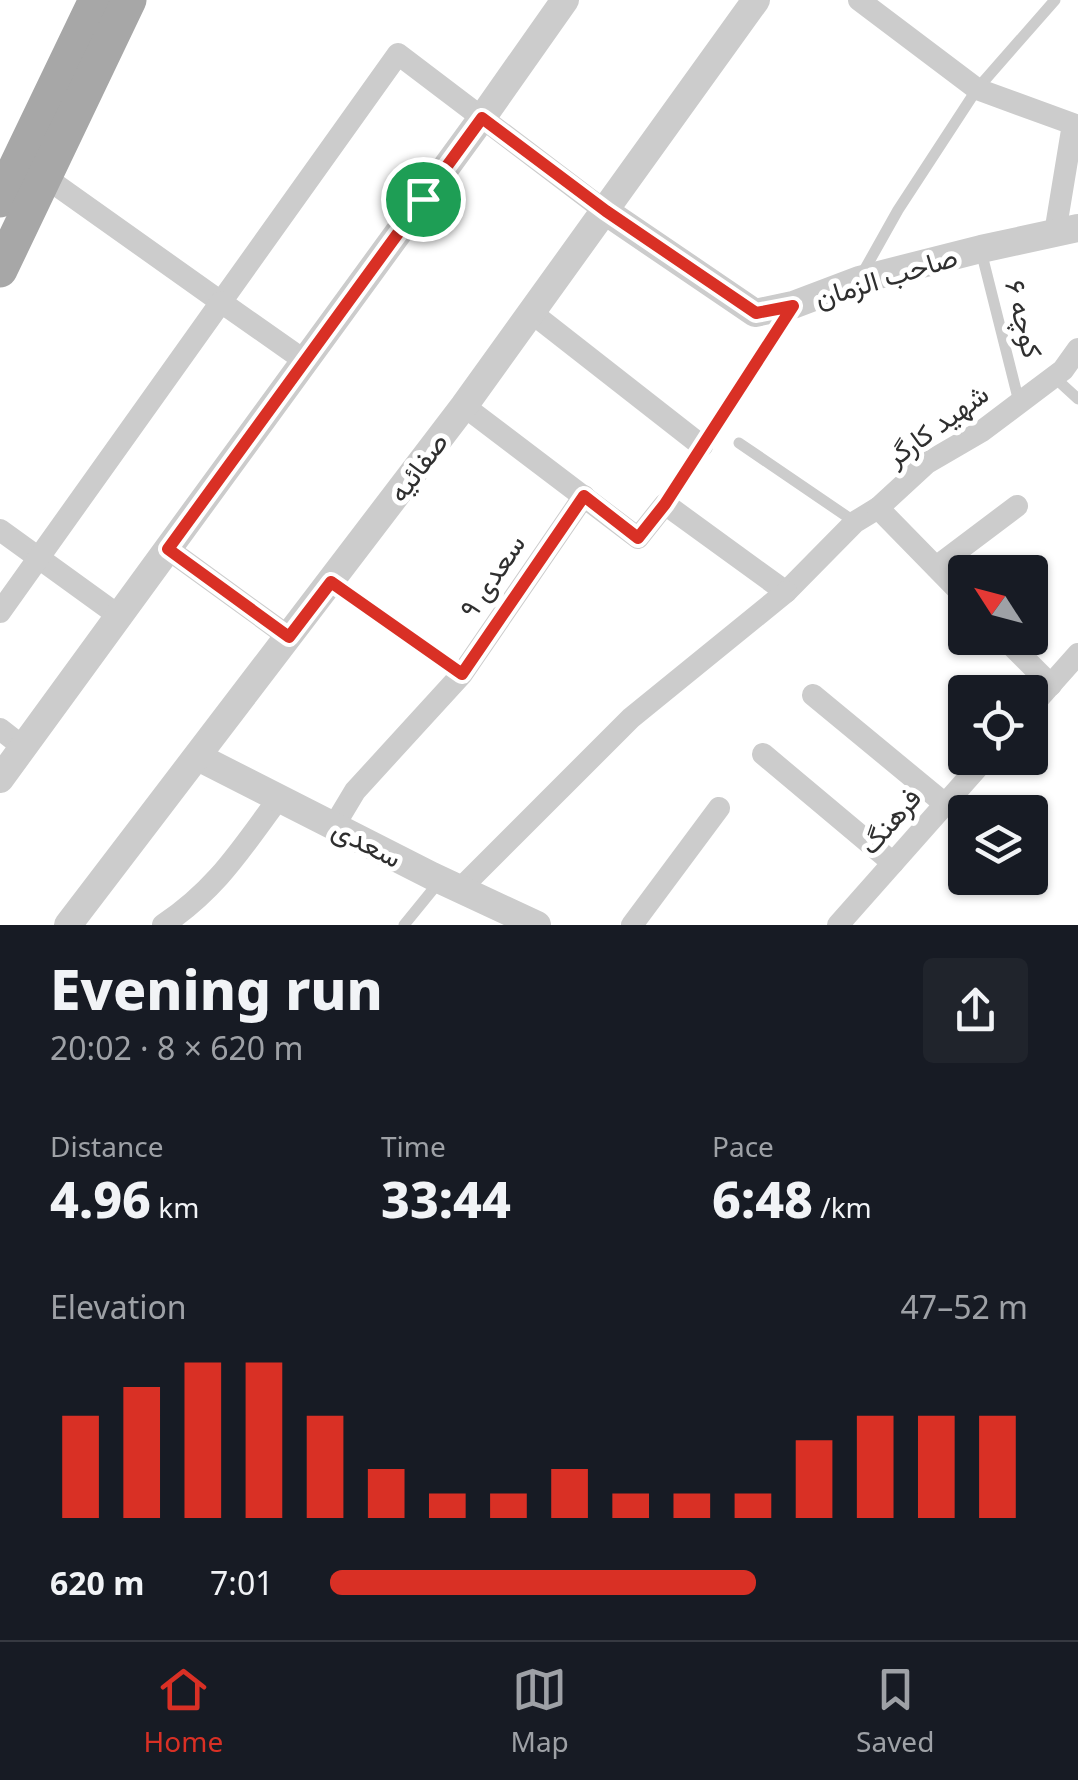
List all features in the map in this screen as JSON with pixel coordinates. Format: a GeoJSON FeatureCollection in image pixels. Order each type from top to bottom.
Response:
{"type":"FeatureCollection","features":[{"type":"Feature","properties":{"kind":"main road"},"geometry":{"type":"LineString","coordinates":[[0,270],[44,177],[85,57],[96,0]]}},
{"type":"Feature","properties":{"kind":"main road"},"geometry":{"type":"LineString","coordinates":[[0,200],[85,57],[129,0]]}},
{"type":"Feature","properties":{"kind":"street"},"geometry":{"type":"LineString","coordinates":[[0,778],[565,0]]}},
{"type":"Feature","properties":{"kind":"street","name":"صفائیه"},"geometry":{"type":"LineString","coordinates":[[68,925],[464,406],[756,0]]}},
{"type":"Feature","properties":{"kind":"street"},"geometry":{"type":"LineString","coordinates":[[859,0],[977,89],[1073,124],[1066,231]]}},
{"type":"Feature","properties":{"kind":"street"},"geometry":{"type":"LineString","coordinates":[[0,612],[398,54],[606,211]]}},
{"type":"Feature","properties":{"kind":"street"},"geometry":{"type":"LineString","coordinates":[[44,177],[305,362]]}},
{"type":"Feature","properties":{"kind":"street","name":"صاحب الزمان"},"geometry":{"type":"LineString","coordinates":[[606,211],[756,313],[793,306],[859,280],[1066,231]]}},
{"type":"Feature","properties":{"kind":"street"},"geometry":{"type":"LineString","coordinates":[[532,313],[702,446]]}},
{"type":"Feature","properties":{"kind":"street","name":"شهید کارگر"},"geometry":{"type":"LineString","coordinates":[[948,579],[878,508],[927,463],[982,431],[1064,370],[1078,348]]}},
{"type":"Feature","properties":{"kind":"street"},"geometry":{"type":"LineString","coordinates":[[464,406],[638,538],[665,504],[786,592]]}},
{"type":"Feature","properties":{"kind":"street","name":"سعدی ۹"},"geometry":{"type":"LineString","coordinates":[[334,826],[355,791],[462,674],[584,496]]}},
{"type":"Feature","properties":{"kind":"street"},"geometry":{"type":"LineString","coordinates":[[936,567],[1017,506]]}},
{"type":"Feature","properties":{"kind":"street"},"geometry":{"type":"LineString","coordinates":[[450,884],[631,718],[786,592],[855,522],[878,508]]}},
{"type":"Feature","properties":{"kind":"street"},"geometry":{"type":"LineString","coordinates":[[0,530],[119,616]]}},
{"type":"Feature","properties":{"kind":"street"},"geometry":{"type":"LineString","coordinates":[[168,549],[289,637]]}},
{"type":"Feature","properties":{"kind":"street"},"geometry":{"type":"LineString","coordinates":[[1048,688],[1078,654]]}},
{"type":"Feature","properties":{"kind":"street"},"geometry":{"type":"LineString","coordinates":[[1021,655],[1051,685]]}},
{"type":"Feature","properties":{"kind":"street"},"geometry":{"type":"LineString","coordinates":[[813,695],[945,804]]}},
{"type":"Feature","properties":{"kind":"street"},"geometry":{"type":"LineString","coordinates":[[0,729],[23,747]]}},
{"type":"Feature","properties":{"kind":"street"},"geometry":{"type":"LineString","coordinates":[[762,754],[893,863]]}},
{"type":"Feature","properties":{"kind":"street","name":"سعدی"},"geometry":{"type":"LineString","coordinates":[[198,757],[537,925]]}},
{"type":"Feature","properties":{"kind":"street","name":"فرهنگ"},"geometry":{"type":"LineString","coordinates":[[838,925],[971,775]]}},
{"type":"Feature","properties":{"kind":"street"},"geometry":{"type":"LineString","coordinates":[[163,925],[190,907],[220,878],[279,798]]}},
{"type":"Feature","properties":{"kind":"street"},"geometry":{"type":"LineString","coordinates":[[632,925],[719,808]]}},
{"type":"Feature","properties":{"kind":"lane"},"geometry":{"type":"LineString","coordinates":[[859,280],[898,210],[977,89],[1055,0]]}},
{"type":"Feature","properties":{"kind":"lane","name":"کوچه ۶"},"geometry":{"type":"LineString","coordinates":[[981,249],[1018,402]]}},
{"type":"Feature","properties":{"kind":"lane"},"geometry":{"type":"LineString","coordinates":[[665,504],[793,306]]}},
{"type":"Feature","properties":{"kind":"lane"},"geometry":{"type":"LineString","coordinates":[[1054,377],[1078,399]]}},
{"type":"Feature","properties":{"kind":"lane"},"geometry":{"type":"LineString","coordinates":[[739,443],[855,522]]}},
{"type":"Feature","properties":{"kind":"lane"},"geometry":{"type":"LineString","coordinates":[[331,582],[462,674]]}},
{"type":"Feature","properties":{"kind":"lane"},"geometry":{"type":"LineString","coordinates":[[404,925],[450,884]]}},
{"type":"Feature","properties":{"kind":"route"},"geometry":{"type":"LineString","coordinates":[[482,118],[606,211],[756,313],[793,306],[665,504],[638,538],[584,496],[462,674],[331,582],[289,637],[168,549],[423,199],[482,118]]}}]}
